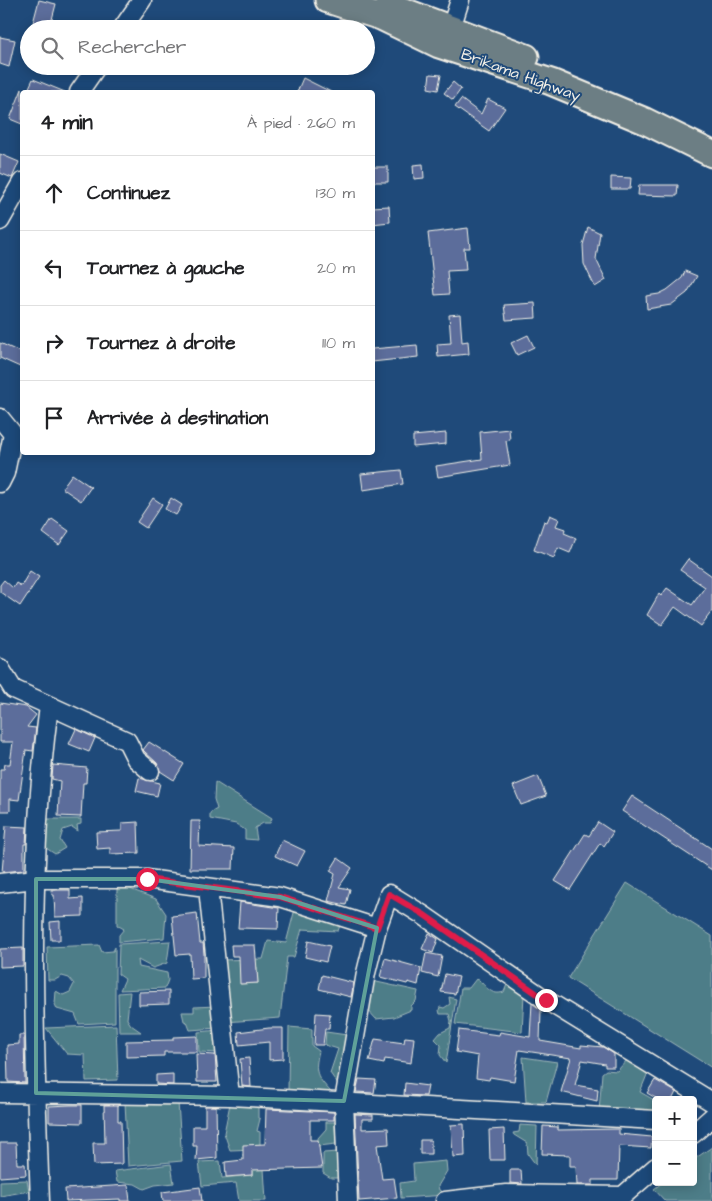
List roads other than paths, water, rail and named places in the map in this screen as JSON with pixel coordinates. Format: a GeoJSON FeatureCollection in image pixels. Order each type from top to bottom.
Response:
{"type":"FeatureCollection","features":[{"type":"Feature","properties":{"kind":"highway","name":"Brikama Highway"},"geometry":{"type":"LineString","coordinates":[[328,0],[563,72],[712,136]]}},
{"type":"Feature","properties":{"kind":"highway","name":"Brikama Highway"},"geometry":{"type":"LineString","coordinates":[[374,0],[445,37],[645,121],[712,154]]}},
{"type":"Feature","properties":{"kind":"street"},"geometry":{"type":"LineString","coordinates":[[128,20],[142,0]]}},
{"type":"Feature","properties":{"kind":"street"},"geometry":{"type":"LineString","coordinates":[[445,37],[460,0]]}},
{"type":"Feature","properties":{"kind":"street"},"geometry":{"type":"LineString","coordinates":[[80,90],[91,75]]}},
{"type":"Feature","properties":{"kind":"street"},"geometry":{"type":"LineString","coordinates":[[0,221],[20,186]]}},
{"type":"Feature","properties":{"kind":"street"},"geometry":{"type":"LineString","coordinates":[[0,418],[13,434],[5,473],[0,483]]}},
{"type":"Feature","properties":{"kind":"street"},"geometry":{"type":"LineString","coordinates":[[0,668],[7,689],[127,741],[136,759],[150,771]]}},
{"type":"Feature","properties":{"kind":"street"},"geometry":{"type":"LineString","coordinates":[[40,1201],[36,1093],[36,879],[41,767],[49,706]]}},
{"type":"Feature","properties":{"kind":"street"},"geometry":{"type":"LineString","coordinates":[[0,883],[36,879],[147,879],[280,897],[377,928]]}},
{"type":"Feature","properties":{"kind":"street"},"geometry":{"type":"LineString","coordinates":[[208,888],[230,1096]]}},
{"type":"Feature","properties":{"kind":"street"},"geometry":{"type":"LineString","coordinates":[[348,1201],[344,1101],[366,972],[377,928],[389,894],[423,914],[546,1000],[712,1102]]}},
{"type":"Feature","properties":{"kind":"street"},"geometry":{"type":"LineString","coordinates":[[0,1093],[230,1096],[652,1120]]}},
{"type":"Feature","properties":{"kind":"street"},"geometry":{"type":"LineString","coordinates":[[445,1201],[506,1194],[620,1198],[652,1170]]}}]}
